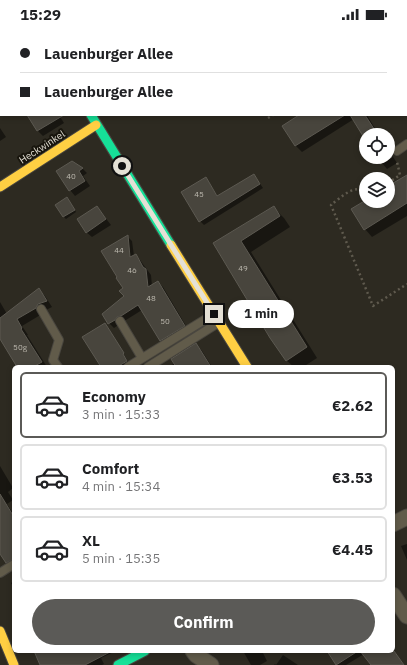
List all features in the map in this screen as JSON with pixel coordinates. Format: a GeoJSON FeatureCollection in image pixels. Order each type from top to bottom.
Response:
{"type":"FeatureCollection","features":[{"type":"Feature","properties":{"kind":"street"},"geometry":{"type":"LineString","coordinates":[[91,116],[246,365]]}},
{"type":"Feature","properties":{"kind":"street","name":"Heckwinkel"},"geometry":{"type":"LineString","coordinates":[[0,187],[96,125]]}},
{"type":"Feature","properties":{"kind":"street"},"geometry":{"type":"LineString","coordinates":[[395,523],[407,517]]}},
{"type":"Feature","properties":{"kind":"street"},"geometry":{"type":"LineString","coordinates":[[395,599],[407,616]]}},
{"type":"Feature","properties":{"kind":"street"},"geometry":{"type":"LineString","coordinates":[[0,631],[14,665]]}},
{"type":"Feature","properties":{"kind":"street"},"geometry":{"type":"LineString","coordinates":[[118,665],[132,662],[143,653]]}},
{"type":"Feature","properties":{"kind":"street"},"geometry":{"type":"LineString","coordinates":[[194,653],[211,665]]}},
{"type":"Feature","properties":{"kind":"lane"},"geometry":{"type":"LineString","coordinates":[[398,151],[407,144]]}},
{"type":"Feature","properties":{"kind":"lane"},"geometry":{"type":"LineString","coordinates":[[41,309],[59,340],[53,360],[57,365]]}},
{"type":"Feature","properties":{"kind":"lane"},"geometry":{"type":"LineString","coordinates":[[131,365],[217,318]]}},
{"type":"Feature","properties":{"kind":"lane"},"geometry":{"type":"LineString","coordinates":[[151,365],[217,318]]}},
{"type":"Feature","properties":{"kind":"lane"},"geometry":{"type":"LineString","coordinates":[[120,321],[142,358]]}},
{"type":"Feature","properties":{"kind":"lane"},"geometry":{"type":"LineString","coordinates":[[0,573],[12,565]]}},
{"type":"Feature","properties":{"kind":"path"},"geometry":{"type":"LineString","coordinates":[[268,118],[272,116]]}},
{"type":"Feature","properties":{"kind":"path"},"geometry":{"type":"LineString","coordinates":[[395,178],[400,175],[397,160],[398,151]]}},
{"type":"Feature","properties":{"kind":"path"},"geometry":{"type":"LineString","coordinates":[[359,189],[353,190],[331,205],[373,306],[407,284]]}},
{"type":"Feature","properties":{"kind":"building"},"geometry":{"type":"Polygon","coordinates":[[[28,116],[62,116],[37,131],[28,116]]]}},
{"type":"Feature","properties":{"kind":"building"},"geometry":{"type":"Polygon","coordinates":[[[297,116],[343,116],[295,146],[282,126],[297,116]]]}},
{"type":"Feature","properties":{"kind":"building"},"geometry":{"type":"Polygon","coordinates":[[[351,116],[366,116],[373,128],[359,128],[359,130],[351,116]]]}},
{"type":"Feature","properties":{"kind":"building"},"geometry":{"type":"Polygon","coordinates":[[[72,161],[83,168],[79,171],[85,181],[69,191],[56,171],[72,161]]]}},
{"type":"Feature","properties":{"kind":"building"},"geometry":{"type":"Polygon","coordinates":[[[254,174],[260,184],[199,222],[181,192],[206,177],[217,196],[254,174]]]}},
{"type":"Feature","properties":{"kind":"building"},"geometry":{"type":"Polygon","coordinates":[[[407,175],[407,203],[364,230],[351,209],[359,204],[359,208],[395,208],[395,182],[407,175]]]}},
{"type":"Feature","properties":{"kind":"building"},"geometry":{"type":"Polygon","coordinates":[[[67,197],[75,210],[63,217],[55,205],[67,197]]]}},
{"type":"Feature","properties":{"kind":"building"},"geometry":{"type":"Polygon","coordinates":[[[97,206],[106,219],[86,233],[77,219],[97,206]]]}},
{"type":"Feature","properties":{"kind":"building"},"geometry":{"type":"Polygon","coordinates":[[[274,206],[280,216],[241,241],[307,347],[286,361],[270,338],[213,243],[274,206]]]}},
{"type":"Feature","properties":{"kind":"building"},"geometry":{"type":"Polygon","coordinates":[[[128,235],[130,257],[136,254],[143,267],[146,269],[148,287],[158,281],[185,326],[160,341],[138,305],[108,324],[102,314],[124,296],[119,291],[123,288],[101,251],[128,235]]]}},
{"type":"Feature","properties":{"kind":"building"},"geometry":{"type":"Polygon","coordinates":[[[39,288],[47,301],[38,304],[36,308],[17,319],[22,328],[21,329],[42,362],[37,365],[16,365],[0,339],[0,318],[39,288]]]}},
{"type":"Feature","properties":{"kind":"building"},"geometry":{"type":"Polygon","coordinates":[[[105,323],[124,353],[123,354],[127,361],[120,365],[100,365],[82,337],[105,323]]]}},
{"type":"Feature","properties":{"kind":"building"},"geometry":{"type":"Polygon","coordinates":[[[196,343],[210,365],[175,365],[171,359],[196,343]]]}},
{"type":"Feature","properties":{"kind":"building"},"geometry":{"type":"Polygon","coordinates":[[[0,494],[12,514],[12,560],[6,563],[0,554],[0,494]]]}},
{"type":"Feature","properties":{"kind":"building"},"geometry":{"type":"Polygon","coordinates":[[[395,652],[404,665],[371,665],[362,653],[395,652]]]}},
{"type":"Feature","properties":{"kind":"building"},"geometry":{"type":"Polygon","coordinates":[[[35,653],[108,653],[85,665],[40,665],[35,653]]]}},
{"type":"Feature","properties":{"kind":"building"},"geometry":{"type":"Polygon","coordinates":[[[328,653],[355,653],[336,665],[328,653]]]}},
{"type":"Feature","properties":{"kind":"traffic: fast"},"geometry":{"type":"LineString","coordinates":[[92,116],[171,245]]}},
{"type":"Feature","properties":{"kind":"traffic: fast"},"geometry":{"type":"LineString","coordinates":[[118,665],[141,653]]}},
{"type":"Feature","properties":{"kind":"traffic: slow"},"geometry":{"type":"LineString","coordinates":[[0,187],[96,125]]}},
{"type":"Feature","properties":{"kind":"traffic: slow"},"geometry":{"type":"LineString","coordinates":[[171,245],[246,365]]}},
{"type":"Feature","properties":{"kind":"traffic: slow"},"geometry":{"type":"LineString","coordinates":[[0,631],[14,665]]}},
{"type":"Feature","properties":{"kind":"route"},"geometry":{"type":"LineString","coordinates":[[122,166],[214,314]]}}]}
